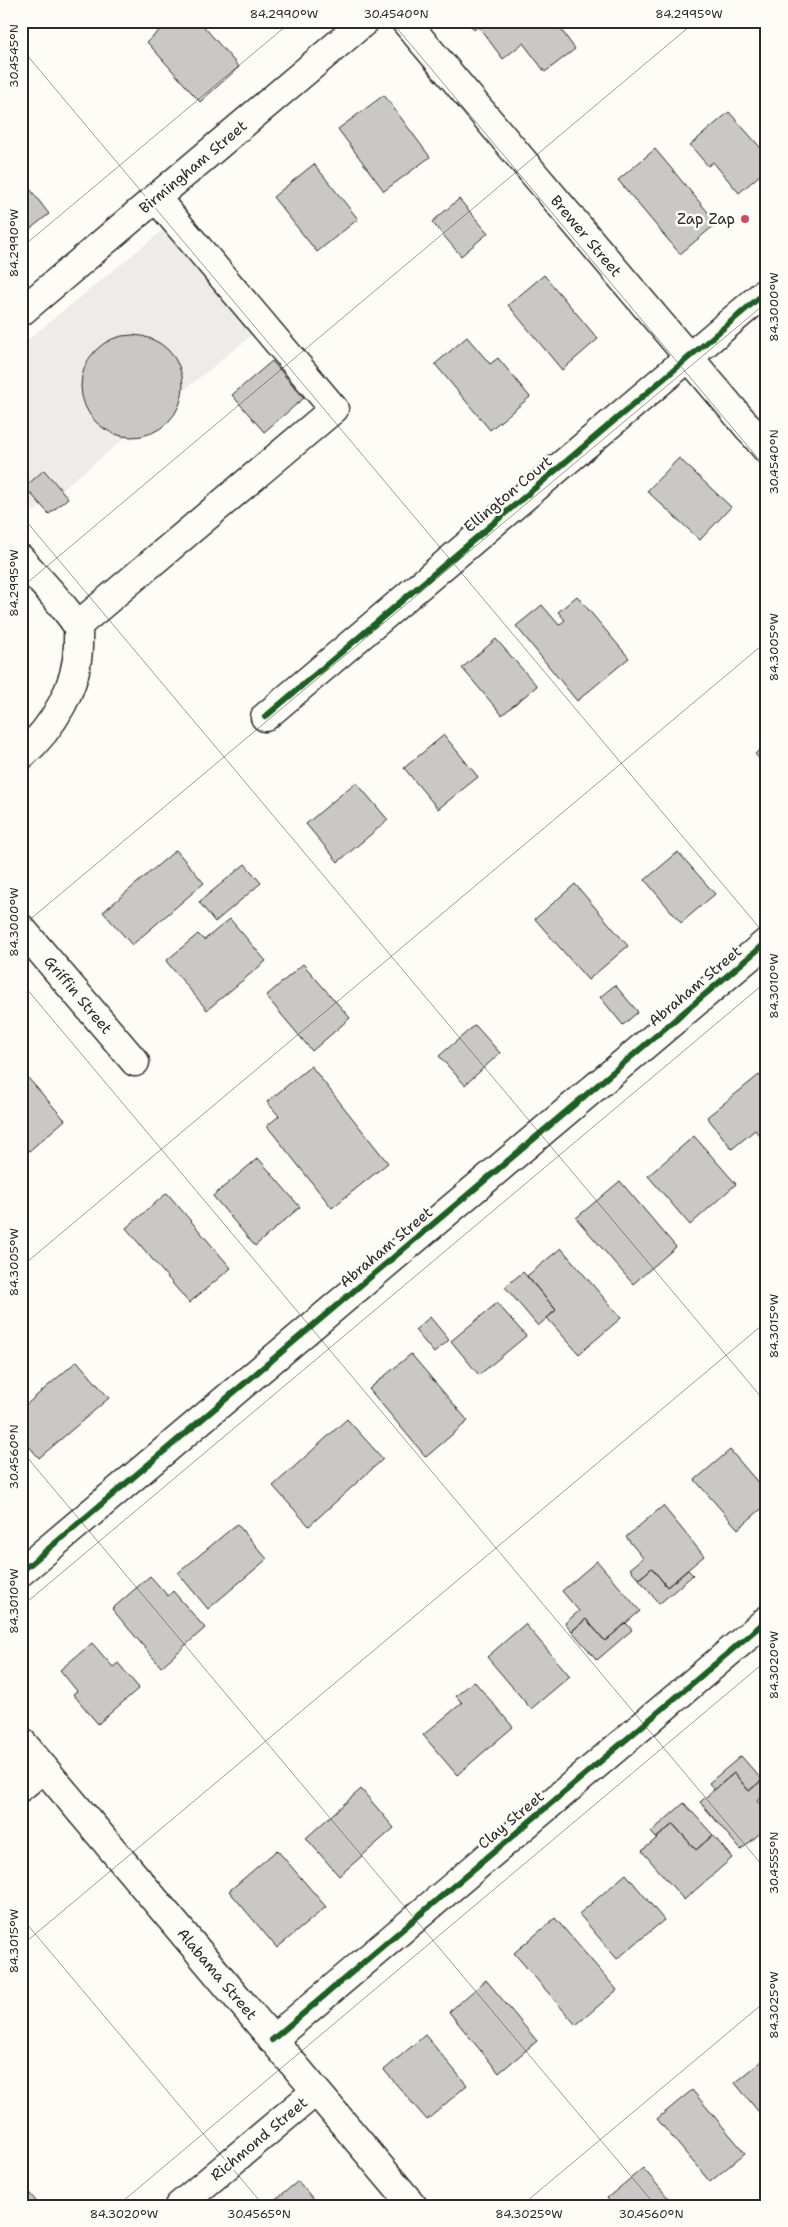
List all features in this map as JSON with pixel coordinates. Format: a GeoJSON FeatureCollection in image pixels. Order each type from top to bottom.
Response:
{"type":"FeatureCollection","features":[{"type":"Feature","properties":{"kind":"street","name":"Birmingham Street"},"geometry":{"type":"LineString","coordinates":[[21,312],[365,21]]}},
{"type":"Feature","properties":{"kind":"street","name":"Brewer Street"},"geometry":{"type":"LineString","coordinates":[[405,21],[767,450]]}},
{"type":"Feature","properties":{"kind":"street"},"geometry":{"type":"LineString","coordinates":[[78,625],[334,409],[156,198]]}},
{"type":"Feature","properties":{"kind":"street","name":"Ellington Court"},"geometry":{"type":"LineString","coordinates":[[265,717],[767,291]]}},
{"type":"Feature","properties":{"kind":"street"},"geometry":{"type":"LineString","coordinates":[[21,559],[78,625],[78,660],[66,694],[54,720],[36,743],[21,756]]}},
{"type":"Feature","properties":{"kind":"street","name":"Griffin Street"},"geometry":{"type":"LineString","coordinates":[[21,928],[135,1062]]}},
{"type":"Feature","properties":{"kind":"street","name":"Abraham Street"},"geometry":{"type":"LineString","coordinates":[[21,1572],[767,942]]}},
{"type":"Feature","properties":{"kind":"street","name":"Clay Street"},"geometry":{"type":"LineString","coordinates":[[272,2040],[767,1620]]}},
{"type":"Feature","properties":{"kind":"street","name":"Alabama Street"},"geometry":{"type":"LineString","coordinates":[[21,1740],[413,2206]]}},
{"type":"Feature","properties":{"kind":"street"},"geometry":{"type":"LineString","coordinates":[[21,1787],[44,1768]]}},
{"type":"Feature","properties":{"kind":"street","name":"Richmond Street"},"geometry":{"type":"LineString","coordinates":[[179,2206],[316,2091]]}},
{"type":"Feature","properties":{"kind":"shaded area"},"geometry":{"type":"Polygon","coordinates":[[[163,230],[251,336],[34,512],[21,496],[21,345],[163,230]]]}},
{"type":"Feature","properties":{"kind":"building"},"geometry":{"type":"Polygon","coordinates":[[[170,21],[199,21],[239,67],[200,102],[147,42],[170,21]]]}},
{"type":"Feature","properties":{"kind":"building"},"geometry":{"type":"Polygon","coordinates":[[[467,21],[555,21],[575,49],[545,72],[523,43],[503,59],[478,26],[474,30],[467,21]]]}},
{"type":"Feature","properties":{"kind":"building"},"geometry":{"type":"Polygon","coordinates":[[[384,95],[430,157],[384,191],[338,129],[384,95]]]}},
{"type":"Feature","properties":{"kind":"building"},"geometry":{"type":"Polygon","coordinates":[[[729,112],[767,155],[767,169],[739,193],[713,162],[708,166],[690,145],[729,112]]]}},
{"type":"Feature","properties":{"kind":"building"},"geometry":{"type":"Polygon","coordinates":[[[655,149],[717,223],[680,254],[618,180],[655,149]]]}},
{"type":"Feature","properties":{"kind":"building"},"geometry":{"type":"Polygon","coordinates":[[[314,164],[358,219],[317,252],[273,197],[314,164]]]}},
{"type":"Feature","properties":{"kind":"building"},"geometry":{"type":"Polygon","coordinates":[[[21,177],[49,214],[21,236],[21,177]]]}},
{"type":"Feature","properties":{"kind":"building"},"geometry":{"type":"Polygon","coordinates":[[[459,199],[488,233],[461,256],[432,222],[459,199]]]}},
{"type":"Feature","properties":{"kind":"building"},"geometry":{"type":"Polygon","coordinates":[[[544,275],[598,339],[562,370],[508,305],[544,275]]]}},
{"type":"Feature","properties":{"kind":"building"},"geometry":{"type":"Polygon","coordinates":[[[132,335],[152,339],[168,350],[179,366],[183,386],[179,406],[168,422],[152,433],[132,437],[112,433],[96,422],[85,406],[81,386],[85,366],[96,350],[112,339],[132,335]]]}},
{"type":"Feature","properties":{"kind":"building"},"geometry":{"type":"Polygon","coordinates":[[[467,337],[490,364],[498,358],[530,397],[490,430],[435,364],[467,337]]]}},
{"type":"Feature","properties":{"kind":"building"},"geometry":{"type":"Polygon","coordinates":[[[272,361],[304,398],[264,432],[232,395],[272,361]]]}},
{"type":"Feature","properties":{"kind":"building"},"geometry":{"type":"Polygon","coordinates":[[[679,458],[731,507],[700,540],[647,491],[679,458]]]}},
{"type":"Feature","properties":{"kind":"building"},"geometry":{"type":"Polygon","coordinates":[[[44,470],[68,498],[49,514],[25,487],[44,470]]]}},
{"type":"Feature","properties":{"kind":"building"},"geometry":{"type":"Polygon","coordinates":[[[577,596],[629,658],[577,701],[516,626],[542,605],[559,625],[565,620],[558,612],[577,596]]]}},
{"type":"Feature","properties":{"kind":"building"},"geometry":{"type":"Polygon","coordinates":[[[496,639],[537,686],[502,715],[462,668],[496,639]]]}},
{"type":"Feature","properties":{"kind":"building"},"geometry":{"type":"Polygon","coordinates":[[[444,735],[478,777],[438,809],[404,768],[444,735]]]}},
{"type":"Feature","properties":{"kind":"building"},"geometry":{"type":"Polygon","coordinates":[[[767,744],[767,768],[755,754],[767,744]]]}},
{"type":"Feature","properties":{"kind":"building"},"geometry":{"type":"Polygon","coordinates":[[[356,782],[388,820],[338,862],[306,824],[356,782]]]}},
{"type":"Feature","properties":{"kind":"building"},"geometry":{"type":"Polygon","coordinates":[[[176,850],[204,883],[132,945],[103,912],[176,850]]]}},
{"type":"Feature","properties":{"kind":"building"},"geometry":{"type":"Polygon","coordinates":[[[678,852],[715,894],[681,923],[645,880],[678,852]]]}},
{"type":"Feature","properties":{"kind":"building"},"geometry":{"type":"Polygon","coordinates":[[[245,864],[261,883],[215,922],[199,902],[245,864]]]}},
{"type":"Feature","properties":{"kind":"building"},"geometry":{"type":"Polygon","coordinates":[[[575,884],[628,946],[588,980],[535,919],[575,884]]]}},
{"type":"Feature","properties":{"kind":"building"},"geometry":{"type":"Polygon","coordinates":[[[230,919],[266,961],[207,1010],[166,961],[198,934],[204,940],[230,919]]]}},
{"type":"Feature","properties":{"kind":"building"},"geometry":{"type":"Polygon","coordinates":[[[303,964],[350,1018],[312,1051],[266,996],[303,964]]]}},
{"type":"Feature","properties":{"kind":"building"},"geometry":{"type":"Polygon","coordinates":[[[615,985],[638,1012],[623,1025],[600,997],[615,985]]]}},
{"type":"Feature","properties":{"kind":"building"},"geometry":{"type":"Polygon","coordinates":[[[475,1025],[500,1053],[465,1085],[439,1056],[475,1025]]]}},
{"type":"Feature","properties":{"kind":"building"},"geometry":{"type":"Polygon","coordinates":[[[311,1066],[388,1163],[332,1208],[267,1126],[279,1116],[267,1102],[311,1066]]]}},
{"type":"Feature","properties":{"kind":"building"},"geometry":{"type":"Polygon","coordinates":[[[21,1070],[65,1120],[29,1151],[21,1142],[21,1070]]]}},
{"type":"Feature","properties":{"kind":"building"},"geometry":{"type":"Polygon","coordinates":[[[759,1075],[767,1084],[767,1145],[755,1130],[732,1149],[707,1117],[759,1075]]]}},
{"type":"Feature","properties":{"kind":"building"},"geometry":{"type":"Polygon","coordinates":[[[694,1136],[736,1184],[690,1225],[648,1176],[694,1136]]]}},
{"type":"Feature","properties":{"kind":"building"},"geometry":{"type":"Polygon","coordinates":[[[258,1158],[300,1207],[255,1246],[213,1196],[258,1158]]]}},
{"type":"Feature","properties":{"kind":"building"},"geometry":{"type":"Polygon","coordinates":[[[620,1181],[676,1247],[633,1284],[576,1218],[620,1181]]]}},
{"type":"Feature","properties":{"kind":"building"},"geometry":{"type":"Polygon","coordinates":[[[167,1193],[231,1268],[189,1303],[126,1228],[167,1193]]]}},
{"type":"Feature","properties":{"kind":"building"},"geometry":{"type":"Polygon","coordinates":[[[561,1248],[621,1318],[579,1354],[547,1318],[556,1310],[527,1276],[561,1248]]]}},
{"type":"Feature","properties":{"kind":"building"},"geometry":{"type":"Polygon","coordinates":[[[523,1272],[556,1310],[538,1326],[505,1287],[523,1272]]]}},
{"type":"Feature","properties":{"kind":"building"},"geometry":{"type":"Polygon","coordinates":[[[497,1303],[526,1336],[479,1375],[451,1341],[497,1303]]]}},
{"type":"Feature","properties":{"kind":"building"},"geometry":{"type":"Polygon","coordinates":[[[430,1317],[449,1340],[434,1353],[415,1330],[430,1317]]]}},
{"type":"Feature","properties":{"kind":"building"},"geometry":{"type":"Polygon","coordinates":[[[411,1354],[468,1421],[426,1457],[369,1389],[411,1354]]]}},
{"type":"Feature","properties":{"kind":"building"},"geometry":{"type":"Polygon","coordinates":[[[77,1361],[109,1398],[39,1458],[21,1437],[21,1409],[77,1361]]]}},
{"type":"Feature","properties":{"kind":"building"},"geometry":{"type":"Polygon","coordinates":[[[347,1419],[383,1459],[309,1526],[273,1486],[347,1419]]]}},
{"type":"Feature","properties":{"kind":"building"},"geometry":{"type":"Polygon","coordinates":[[[730,1450],[767,1493],[767,1504],[738,1529],[695,1480],[730,1450]]]}},
{"type":"Feature","properties":{"kind":"building"},"geometry":{"type":"Polygon","coordinates":[[[663,1506],[704,1556],[667,1587],[652,1568],[639,1579],[630,1569],[643,1558],[626,1537],[663,1506]]]}},
{"type":"Feature","properties":{"kind":"building"},"geometry":{"type":"Polygon","coordinates":[[[237,1524],[267,1559],[208,1609],[178,1573],[237,1524]]]}},
{"type":"Feature","properties":{"kind":"building"},"geometry":{"type":"Polygon","coordinates":[[[597,1561],[640,1611],[605,1641],[586,1619],[572,1631],[565,1623],[579,1611],[562,1591],[597,1561]]]}},
{"type":"Feature","properties":{"kind":"building"},"geometry":{"type":"Polygon","coordinates":[[[652,1568],[667,1587],[688,1570],[693,1575],[659,1604],[639,1579],[652,1568]]]}},
{"type":"Feature","properties":{"kind":"building"},"geometry":{"type":"Polygon","coordinates":[[[150,1576],[168,1596],[173,1591],[205,1628],[161,1667],[112,1609],[150,1576]]]}},
{"type":"Feature","properties":{"kind":"building"},"geometry":{"type":"Polygon","coordinates":[[[586,1619],[605,1641],[626,1623],[632,1630],[597,1660],[572,1631],[586,1619]]]}},
{"type":"Feature","properties":{"kind":"building"},"geometry":{"type":"Polygon","coordinates":[[[525,1624],[570,1676],[531,1709],[487,1657],[525,1624]]]}},
{"type":"Feature","properties":{"kind":"building"},"geometry":{"type":"Polygon","coordinates":[[[92,1643],[113,1667],[118,1663],[139,1688],[98,1724],[73,1694],[77,1691],[60,1670],[92,1643]]]}},
{"type":"Feature","properties":{"kind":"building"},"geometry":{"type":"Polygon","coordinates":[[[474,1681],[513,1727],[457,1775],[423,1735],[462,1703],[456,1696],[474,1681]]]}},
{"type":"Feature","properties":{"kind":"building"},"geometry":{"type":"Polygon","coordinates":[[[741,1756],[762,1780],[749,1791],[734,1773],[714,1790],[709,1783],[741,1756]]]}},
{"type":"Feature","properties":{"kind":"building"},"geometry":{"type":"Polygon","coordinates":[[[734,1773],[749,1791],[762,1780],[767,1786],[767,1793],[757,1801],[767,1812],[767,1827],[741,1850],[700,1802],[734,1773]]]}},
{"type":"Feature","properties":{"kind":"building"},"geometry":{"type":"Polygon","coordinates":[[[361,1789],[394,1828],[339,1876],[306,1838],[361,1789]]]}},
{"type":"Feature","properties":{"kind":"building"},"geometry":{"type":"Polygon","coordinates":[[[684,1803],[713,1835],[696,1850],[673,1824],[656,1838],[651,1832],[684,1803]]]}},
{"type":"Feature","properties":{"kind":"building"},"geometry":{"type":"Polygon","coordinates":[[[673,1824],[696,1850],[713,1835],[732,1858],[684,1900],[642,1851],[673,1824]]]}},
{"type":"Feature","properties":{"kind":"building"},"geometry":{"type":"Polygon","coordinates":[[[277,1850],[326,1907],[277,1948],[229,1891],[277,1850]]]}},
{"type":"Feature","properties":{"kind":"building"},"geometry":{"type":"Polygon","coordinates":[[[626,1874],[664,1920],[617,1959],[579,1914],[626,1874]]]}},
{"type":"Feature","properties":{"kind":"building"},"geometry":{"type":"Polygon","coordinates":[[[555,1918],[617,1990],[576,2025],[514,1953],[555,1918]]]}},
{"type":"Feature","properties":{"kind":"building"},"geometry":{"type":"Polygon","coordinates":[[[486,1980],[537,2041],[499,2073],[449,2012],[486,1980]]]}},
{"type":"Feature","properties":{"kind":"building"},"geometry":{"type":"Polygon","coordinates":[[[425,2035],[467,2085],[427,2120],[384,2070],[425,2035]]]}},
{"type":"Feature","properties":{"kind":"building"},"geometry":{"type":"Polygon","coordinates":[[[767,2057],[767,2122],[735,2083],[767,2057]]]}},
{"type":"Feature","properties":{"kind":"building"},"geometry":{"type":"Polygon","coordinates":[[[692,2090],[745,2153],[710,2182],[657,2119],[692,2090]]]}},
{"type":"Feature","properties":{"kind":"building"},"geometry":{"type":"Polygon","coordinates":[[[643,2168],[675,2206],[613,2206],[607,2198],[643,2168]]]}},
{"type":"Feature","properties":{"kind":"building"},"geometry":{"type":"Polygon","coordinates":[[[298,2181],[319,2206],[268,2206],[298,2181]]]}},
{"type":"Feature","properties":{"kind":"building"},"geometry":{"type":"Polygon","coordinates":[[[21,2183],[40,2206],[21,2206],[21,2183]]]}},
{"type":"Feature","properties":{"kind":"cycle path"},"geometry":{"type":"LineString","coordinates":[[265,717],[767,291]]}},
{"type":"Feature","properties":{"kind":"cycle path"},"geometry":{"type":"LineString","coordinates":[[21,1572],[767,942]]}},
{"type":"Feature","properties":{"kind":"cycle path"},"geometry":{"type":"LineString","coordinates":[[272,2040],[767,1620]]}},
{"type":"Feature","properties":{"kind":"place","name":"Zap Zap"},"geometry":{"type":"Point","coordinates":[745,219]}}]}
